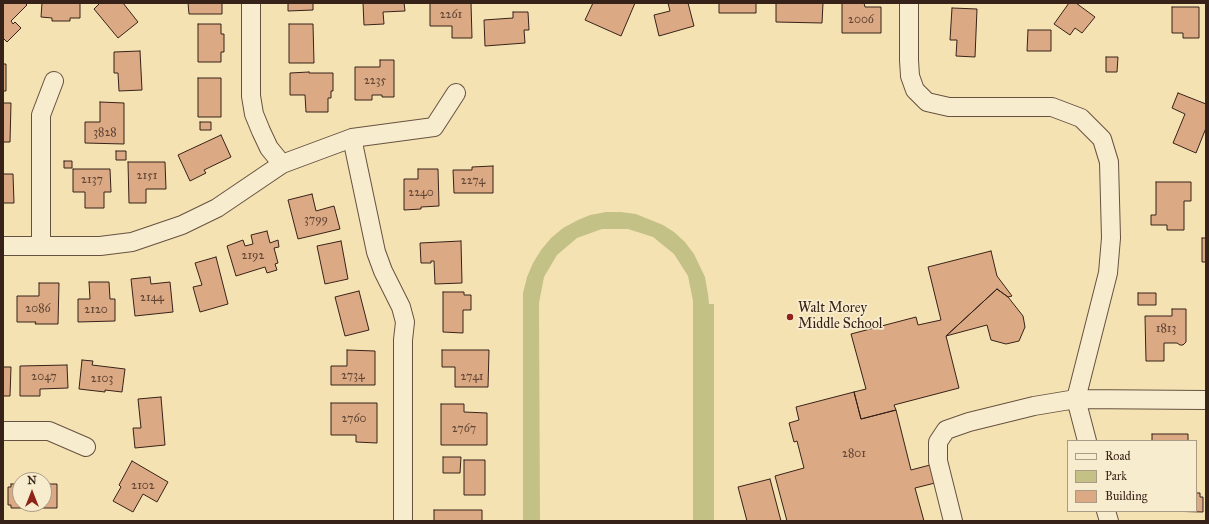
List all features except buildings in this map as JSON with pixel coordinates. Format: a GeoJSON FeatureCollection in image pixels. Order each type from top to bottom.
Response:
{"type":"FeatureCollection","features":[{"type":"Feature","properties":{"kind":"street"},"geometry":{"type":"LineString","coordinates":[[251,3],[251,96],[254,114],[260,131],[269,148],[282,164]]}},
{"type":"Feature","properties":{"kind":"street"},"geometry":{"type":"LineString","coordinates":[[909,3],[910,76],[915,90],[927,102],[950,107],[1052,107],[1081,118],[1102,139],[1109,162],[1111,238],[1108,273],[1076,399],[1087,440]]}},
{"type":"Feature","properties":{"kind":"street"},"geometry":{"type":"LineString","coordinates":[[41,246],[41,115],[54,81]]}},
{"type":"Feature","properties":{"kind":"street"},"geometry":{"type":"LineString","coordinates":[[3,246],[100,246],[132,242],[182,225],[217,208],[282,164],[352,138],[434,127],[456,93]]}},
{"type":"Feature","properties":{"kind":"street"},"geometry":{"type":"LineString","coordinates":[[352,138],[376,252],[383,271],[401,307],[405,322],[403,340],[403,521]]}},
{"type":"Feature","properties":{"kind":"street"},"geometry":{"type":"LineString","coordinates":[[953,521],[938,461],[938,442],[946,430],[969,422],[1034,406],[1076,399],[1206,400]]}},
{"type":"Feature","properties":{"kind":"street"},"geometry":{"type":"LineString","coordinates":[[3,431],[49,431],[86,446]]}},
{"type":"Feature","properties":{"kind":"green space"},"geometry":{"type":"Polygon","coordinates":[[[606,212],[636,214],[663,225],[674,232],[685,242],[694,254],[705,277],[709,304],[714,304],[714,521],[693,521],[693,301],[688,276],[674,254],[653,237],[628,229],[602,229],[577,238],[557,255],[544,277],[539,303],[540,521],[523,521],[523,293],[527,277],[541,250],[551,238],[563,228],[590,215],[606,212]]]}},
{"type":"Feature","properties":{"kind":"place","name":"Walt Morey Middle School"},"geometry":{"type":"Point","coordinates":[790,317]}}]}
